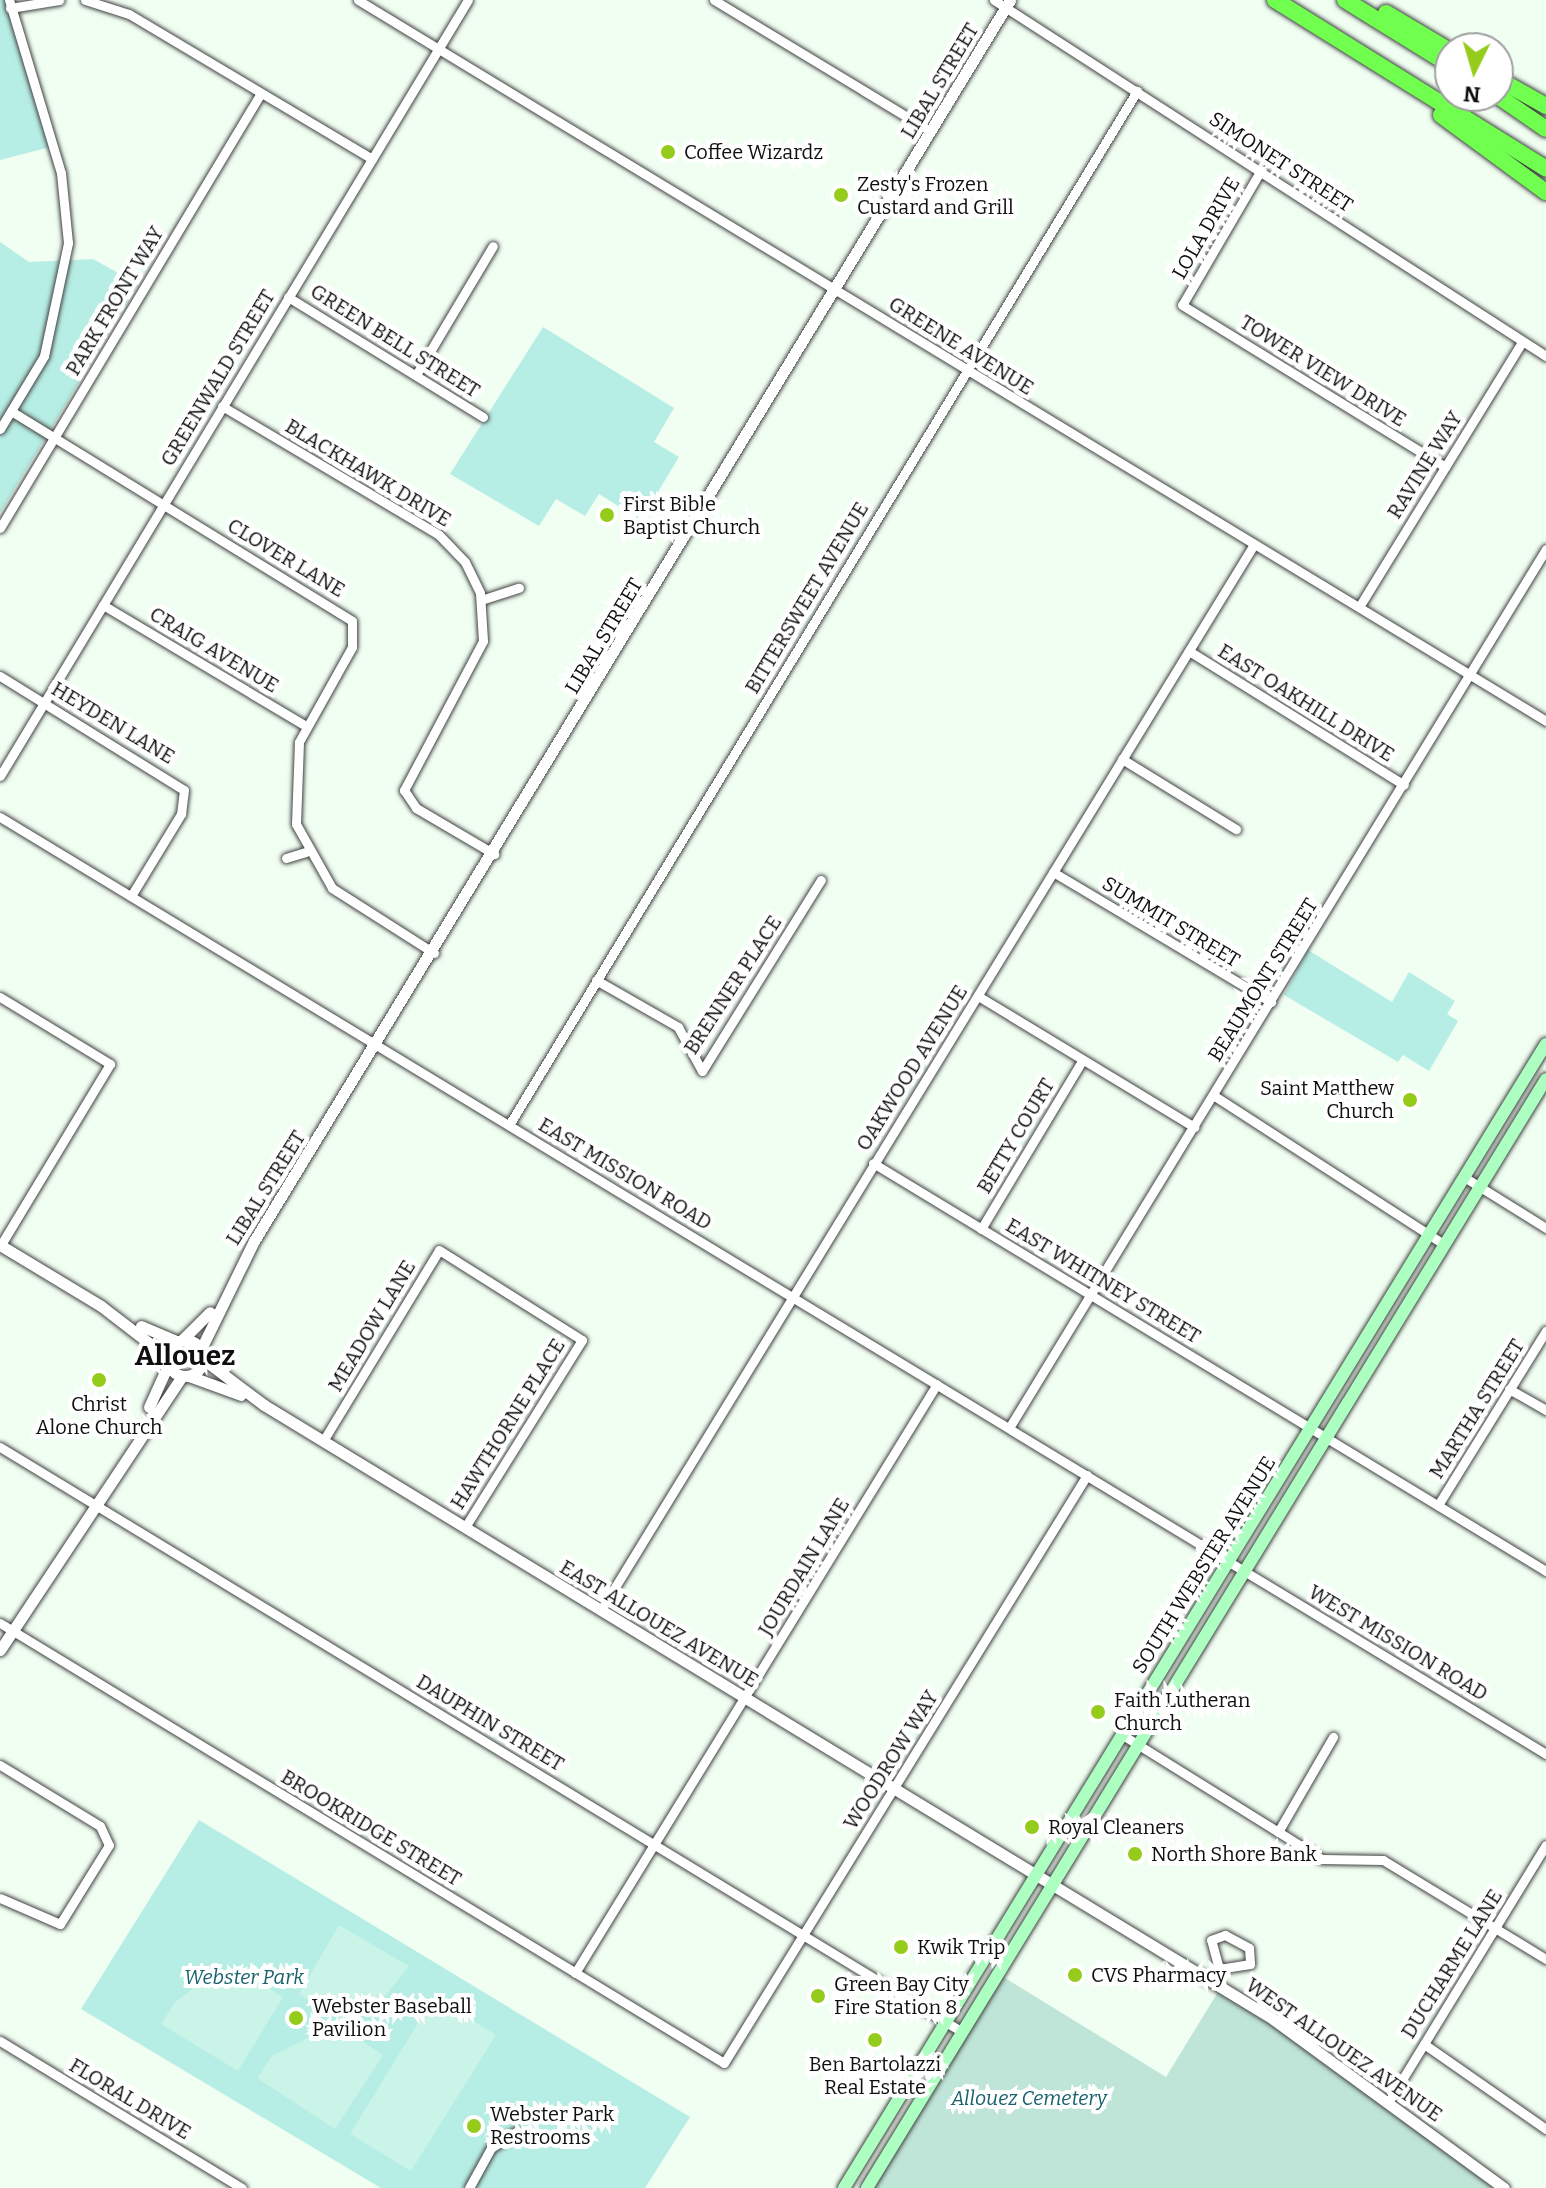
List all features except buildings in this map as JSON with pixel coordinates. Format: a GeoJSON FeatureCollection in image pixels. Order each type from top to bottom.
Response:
{"type":"FeatureCollection","features":[{"type":"Feature","properties":{"kind":"highway"},"geometry":{"type":"LineString","coordinates":[[1275,0],[1546,169]]}},
{"type":"Feature","properties":{"kind":"highway"},"geometry":{"type":"LineString","coordinates":[[1345,0],[1434,55]]}},
{"type":"Feature","properties":{"kind":"highway"},"geometry":{"type":"LineString","coordinates":[[1352,0],[1434,43]]}},
{"type":"Feature","properties":{"kind":"highway"},"geometry":{"type":"LineString","coordinates":[[1395,75],[1546,192]]}},
{"type":"Feature","properties":{"kind":"highway"},"geometry":{"type":"LineString","coordinates":[[1514,88],[1546,106]]}},
{"type":"Feature","properties":{"kind":"highway"},"geometry":{"type":"LineString","coordinates":[[1514,107],[1546,129]]}},
{"type":"Feature","properties":{"kind":"main road","name":"SOUTH WEBSTER AVENUE"},"geometry":{"type":"LineString","coordinates":[[844,2188],[1121,1734],[1314,1429],[1546,1044]]}},
{"type":"Feature","properties":{"kind":"main road","name":"SOUTH WEBSTER AVENUE"},"geometry":{"type":"LineString","coordinates":[[867,2188],[1546,1079]]}},
{"type":"Feature","properties":{"kind":"street"},"geometry":{"type":"LineString","coordinates":[[0,429],[44,356],[68,243],[61,173],[10,4],[59,0]]}},
{"type":"Feature","properties":{"kind":"street"},"geometry":{"type":"LineString","coordinates":[[85,0],[129,14],[372,159]]}},
{"type":"Feature","properties":{"kind":"street","name":"GREENE AVENUE"},"geometry":{"type":"LineString","coordinates":[[358,0],[1253,546],[1546,721]]}},
{"type":"Feature","properties":{"kind":"street","name":"GREENWALD STREET"},"geometry":{"type":"LineString","coordinates":[[0,776],[468,0]]}},
{"type":"Feature","properties":{"kind":"street"},"geometry":{"type":"LineString","coordinates":[[714,0],[930,131]]}},
{"type":"Feature","properties":{"kind":"street","name":"SIMONET STREET"},"geometry":{"type":"LineString","coordinates":[[994,0],[1008,4],[1546,356]]}},
{"type":"Feature","properties":{"kind":"street","name":"LIBAL STREET"},"geometry":{"type":"LineString","coordinates":[[186,1376],[202,1354],[227,1289],[1008,4]]}},
{"type":"Feature","properties":{"kind":"street","name":"BITTERSWEET AVENUE"},"geometry":{"type":"LineString","coordinates":[[509,1125],[1137,91]]}},
{"type":"Feature","properties":{"kind":"street","name":"PARK FRONT WAY"},"geometry":{"type":"LineString","coordinates":[[0,528],[261,93]]}},
{"type":"Feature","properties":{"kind":"street","name":"LOLA DRIVE"},"geometry":{"type":"LineString","coordinates":[[1182,305],[1261,170]]}},
{"type":"Feature","properties":{"kind":"street"},"geometry":{"type":"LineString","coordinates":[[416,375],[493,246]]}},
{"type":"Feature","properties":{"kind":"street","name":"GREEN BELL STREET"},"geometry":{"type":"LineString","coordinates":[[288,297],[483,417]]}},
{"type":"Feature","properties":{"kind":"street","name":"TOWER VIEW DRIVE"},"geometry":{"type":"LineString","coordinates":[[1182,305],[1445,467]]}},
{"type":"Feature","properties":{"kind":"street","name":"RAVINE WAY"},"geometry":{"type":"LineString","coordinates":[[1359,607],[1522,342]]}},
{"type":"Feature","properties":{"kind":"street","name":"BLACKHAWK DRIVE"},"geometry":{"type":"LineString","coordinates":[[222,406],[439,535],[465,562],[481,600],[479,652],[404,786],[416,808],[494,854]]}},
{"type":"Feature","properties":{"kind":"street","name":"CLOVER LANE"},"geometry":{"type":"LineString","coordinates":[[11,411],[352,621],[352,647],[306,726],[292,786],[306,852],[342,897],[434,953]]}},
{"type":"Feature","properties":{"kind":"street","name":"OAKWOOD AVENUE"},"geometry":{"type":"LineString","coordinates":[[601,1610],[790,1295],[978,996],[1253,546]]}},
{"type":"Feature","properties":{"kind":"street","name":"BEAUMONT STREET"},"geometry":{"type":"LineString","coordinates":[[1009,1428],[1546,549]]}},
{"type":"Feature","properties":{"kind":"street"},"geometry":{"type":"LineString","coordinates":[[481,600],[519,588]]}},
{"type":"Feature","properties":{"kind":"street","name":"CRAIG AVENUE"},"geometry":{"type":"LineString","coordinates":[[103,605],[306,726]]}},
{"type":"Feature","properties":{"kind":"street","name":"EAST OAKHILL DRIVE"},"geometry":{"type":"LineString","coordinates":[[1189,651],[1404,785]]}},
{"type":"Feature","properties":{"kind":"street","name":"HEYDEN LANE"},"geometry":{"type":"LineString","coordinates":[[0,676],[184,790],[181,814],[131,896]]}},
{"type":"Feature","properties":{"kind":"street"},"geometry":{"type":"LineString","coordinates":[[1122,759],[1236,829]]}},
{"type":"Feature","properties":{"kind":"street","name":"EAST MISSION ROAD"},"geometry":{"type":"LineString","coordinates":[[0,817],[1231,1562]]}},
{"type":"Feature","properties":{"kind":"street"},"geometry":{"type":"LineString","coordinates":[[286,858],[306,852]]}},
{"type":"Feature","properties":{"kind":"street","name":"SUMMIT STREET"},"geometry":{"type":"LineString","coordinates":[[1053,872],[1271,1002]]}},
{"type":"Feature","properties":{"kind":"street","name":"BRENNER PLACE"},"geometry":{"type":"LineString","coordinates":[[596,980],[678,1027],[702,1071],[821,880]]}},
{"type":"Feature","properties":{"kind":"street"},"geometry":{"type":"LineString","coordinates":[[978,996],[1194,1127]]}},
{"type":"Feature","properties":{"kind":"street"},"geometry":{"type":"LineString","coordinates":[[0,997],[110,1064],[1,1245],[101,1306],[180,1340]]}},
{"type":"Feature","properties":{"kind":"street","name":"BETTY COURT"},"geometry":{"type":"LineString","coordinates":[[981,1229],[1082,1061]]}},
{"type":"Feature","properties":{"kind":"street"},"geometry":{"type":"LineString","coordinates":[[1213,1095],[1443,1244]]}},
{"type":"Feature","properties":{"kind":"street","name":"EAST WHITNEY STREET"},"geometry":{"type":"LineString","coordinates":[[873,1163],[1546,1571]]}},
{"type":"Feature","properties":{"kind":"street"},"geometry":{"type":"LineString","coordinates":[[1464,1177],[1546,1228]]}},
{"type":"Feature","properties":{"kind":"street","name":"MEADOW LANE"},"geometry":{"type":"LineString","coordinates":[[323,1441],[439,1250],[582,1340]]}},
{"type":"Feature","properties":{"kind":"street","name":"LIBAL STREET"},"geometry":{"type":"LineString","coordinates":[[167,1361],[180,1340],[227,1289]]}},
{"type":"Feature","properties":{"kind":"street"},"geometry":{"type":"LineString","coordinates":[[101,1306],[167,1361],[129,1447]]}},
{"type":"Feature","properties":{"kind":"street","name":"MARTHA STREET"},"geometry":{"type":"LineString","coordinates":[[1438,1505],[1546,1331]]}},
{"type":"Feature","properties":{"kind":"street","name":"EAST ALLOUEZ AVENUE"},"geometry":{"type":"LineString","coordinates":[[180,1340],[264,1405],[1036,1874]]}},
{"type":"Feature","properties":{"kind":"street","name":"HAWTHORNE PLACE"},"geometry":{"type":"LineString","coordinates":[[465,1527],[582,1340]]}},
{"type":"Feature","properties":{"kind":"street","name":"EAST ALLOUEZ AVENUE"},"geometry":{"type":"LineString","coordinates":[[167,1361],[186,1376],[264,1405]]}},
{"type":"Feature","properties":{"kind":"street"},"geometry":{"type":"LineString","coordinates":[[0,1650],[129,1447],[186,1376]]}},
{"type":"Feature","properties":{"kind":"street","name":"JOURDAIN LANE"},"geometry":{"type":"LineString","coordinates":[[575,1973],[937,1384]]}},
{"type":"Feature","properties":{"kind":"street"},"geometry":{"type":"LineString","coordinates":[[1509,1389],[1546,1410]]}},
{"type":"Feature","properties":{"kind":"street","name":"DAUPHIN STREET"},"geometry":{"type":"LineString","coordinates":[[0,1447],[961,2031]]}},
{"type":"Feature","properties":{"kind":"street","name":"WOODROW WAY"},"geometry":{"type":"LineString","coordinates":[[724,2063],[1087,1475]]}},
{"type":"Feature","properties":{"kind":"street","name":"WEST MISSION ROAD"},"geometry":{"type":"LineString","coordinates":[[1231,1562],[1546,1754]]}},
{"type":"Feature","properties":{"kind":"street","name":"BROOKRIDGE STREET"},"geometry":{"type":"LineString","coordinates":[[0,1623],[724,2063]]}},
{"type":"Feature","properties":{"kind":"street"},"geometry":{"type":"LineString","coordinates":[[1121,1734],[1330,1862],[1383,1860],[1546,1959]]}},
{"type":"Feature","properties":{"kind":"street"},"geometry":{"type":"LineString","coordinates":[[1278,1832],[1333,1737]]}},
{"type":"Feature","properties":{"kind":"street"},"geometry":{"type":"LineString","coordinates":[[0,1765],[100,1826],[109,1845],[60,1924],[0,1898]]}},
{"type":"Feature","properties":{"kind":"street","name":"DUCHARME LANE"},"geometry":{"type":"LineString","coordinates":[[1389,2101],[1546,1845]]}},
{"type":"Feature","properties":{"kind":"street","name":"WEST ALLOUEZ AVENUE"},"geometry":{"type":"LineString","coordinates":[[1036,1874],[1212,1981],[1389,2101],[1504,2188]]}},
{"type":"Feature","properties":{"kind":"street"},"geometry":{"type":"LineString","coordinates":[[1212,1981],[1219,1969],[1211,1940],[1225,1935],[1249,1948],[1250,1964],[1219,1969]]}},
{"type":"Feature","properties":{"kind":"street","name":"FLORAL DRIVE"},"geometry":{"type":"LineString","coordinates":[[0,2041],[242,2188]]}},
{"type":"Feature","properties":{"kind":"street"},"geometry":{"type":"LineString","coordinates":[[1424,2044],[1546,2129]]}},
{"type":"Feature","properties":{"kind":"street"},"geometry":{"type":"LineString","coordinates":[[469,2188],[491,2148],[516,2132]]}},
{"type":"Feature","properties":{"kind":"green space"},"geometry":{"type":"Polygon","coordinates":[[[0,0],[9,0],[54,146],[0,160],[0,0]]]}},
{"type":"Feature","properties":{"kind":"green space"},"geometry":{"type":"Polygon","coordinates":[[[0,242],[29,262],[93,259],[138,284],[0,513],[0,242]]]}},
{"type":"Feature","properties":{"kind":"green space"},"geometry":{"type":"Polygon","coordinates":[[[543,327],[674,408],[654,442],[679,457],[641,520],[599,494],[585,516],[556,499],[539,526],[450,474],[543,327]]]}},
{"type":"Feature","properties":{"kind":"green space"},"geometry":{"type":"Polygon","coordinates":[[[1308,950],[1392,1002],[1409,972],[1455,1001],[1447,1014],[1458,1021],[1429,1071],[1403,1055],[1398,1062],[1284,995],[1308,950]]]}},
{"type":"Feature","properties":{"kind":"green space","name":"Webster Park"},"geometry":{"type":"Polygon","coordinates":[[[199,1820],[690,2117],[645,2188],[381,2188],[81,2009],[199,1820]]]}},
{"type":"Feature","properties":{"kind":"green space","name":"Allouez Cemetery"},"geometry":{"type":"Polygon","coordinates":[[[997,1973],[1166,2077],[1221,1987],[1504,2188],[867,2188],[997,1973]]]}},
{"type":"Feature","properties":{"kind":"shaded area"},"geometry":{"type":"Polygon","coordinates":[[[339,1925],[409,1966],[383,1999],[356,2010],[323,2008],[299,1994],[339,1925]]]}},
{"type":"Feature","properties":{"kind":"shaded area"},"geometry":{"type":"Polygon","coordinates":[[[228,1978],[256,1980],[283,1997],[238,2071],[161,2024],[175,2002],[201,1983],[228,1978]]]}},
{"type":"Feature","properties":{"kind":"shaded area"},"geometry":{"type":"Polygon","coordinates":[[[434,1997],[496,2035],[411,2171],[350,2134],[434,1997]]]}},
{"type":"Feature","properties":{"kind":"shaded area"},"geometry":{"type":"Polygon","coordinates":[[[321,2031],[353,2035],[383,2055],[335,2129],[257,2078],[272,2056],[321,2031]]]}},
{"type":"Feature","properties":{"kind":"place","name":"Coffee Wizardz"},"geometry":{"type":"Point","coordinates":[668,152]}},
{"type":"Feature","properties":{"kind":"place","name":"Zesty's Frozen Custard and Grill"},"geometry":{"type":"Point","coordinates":[841,195]}},
{"type":"Feature","properties":{"kind":"place","name":"First Bible Baptist Church"},"geometry":{"type":"Point","coordinates":[607,515]}},
{"type":"Feature","properties":{"kind":"place","name":"Saint Matthew Church"},"geometry":{"type":"Point","coordinates":[1410,1100]}},
{"type":"Feature","properties":{"kind":"place","name":"Christ Alone Church"},"geometry":{"type":"Point","coordinates":[99,1380]}},
{"type":"Feature","properties":{"kind":"place","name":"Faith Lutheran Church"},"geometry":{"type":"Point","coordinates":[1098,1712]}},
{"type":"Feature","properties":{"kind":"place","name":"Royal Cleaners"},"geometry":{"type":"Point","coordinates":[1032,1827]}},
{"type":"Feature","properties":{"kind":"place","name":"North Shore Bank"},"geometry":{"type":"Point","coordinates":[1135,1854]}},
{"type":"Feature","properties":{"kind":"place","name":"Kwik Trip"},"geometry":{"type":"Point","coordinates":[901,1947]}},
{"type":"Feature","properties":{"kind":"place","name":"CVS Pharmacy"},"geometry":{"type":"Point","coordinates":[1075,1975]}},
{"type":"Feature","properties":{"kind":"place","name":"Green Bay City Fire Station 8"},"geometry":{"type":"Point","coordinates":[818,1996]}},
{"type":"Feature","properties":{"kind":"place","name":"Webster Baseball Pavilion"},"geometry":{"type":"Point","coordinates":[296,2018]}},
{"type":"Feature","properties":{"kind":"place","name":"Ben Bartolazzi Real Estate"},"geometry":{"type":"Point","coordinates":[875,2040]}},
{"type":"Feature","properties":{"kind":"place","name":"Webster Park Restrooms"},"geometry":{"type":"Point","coordinates":[474,2126]}},
{"type":"Feature","properties":{"kind":"district","name":"Allouez"},"geometry":{"type":"Point","coordinates":[185,1356]}}]}
